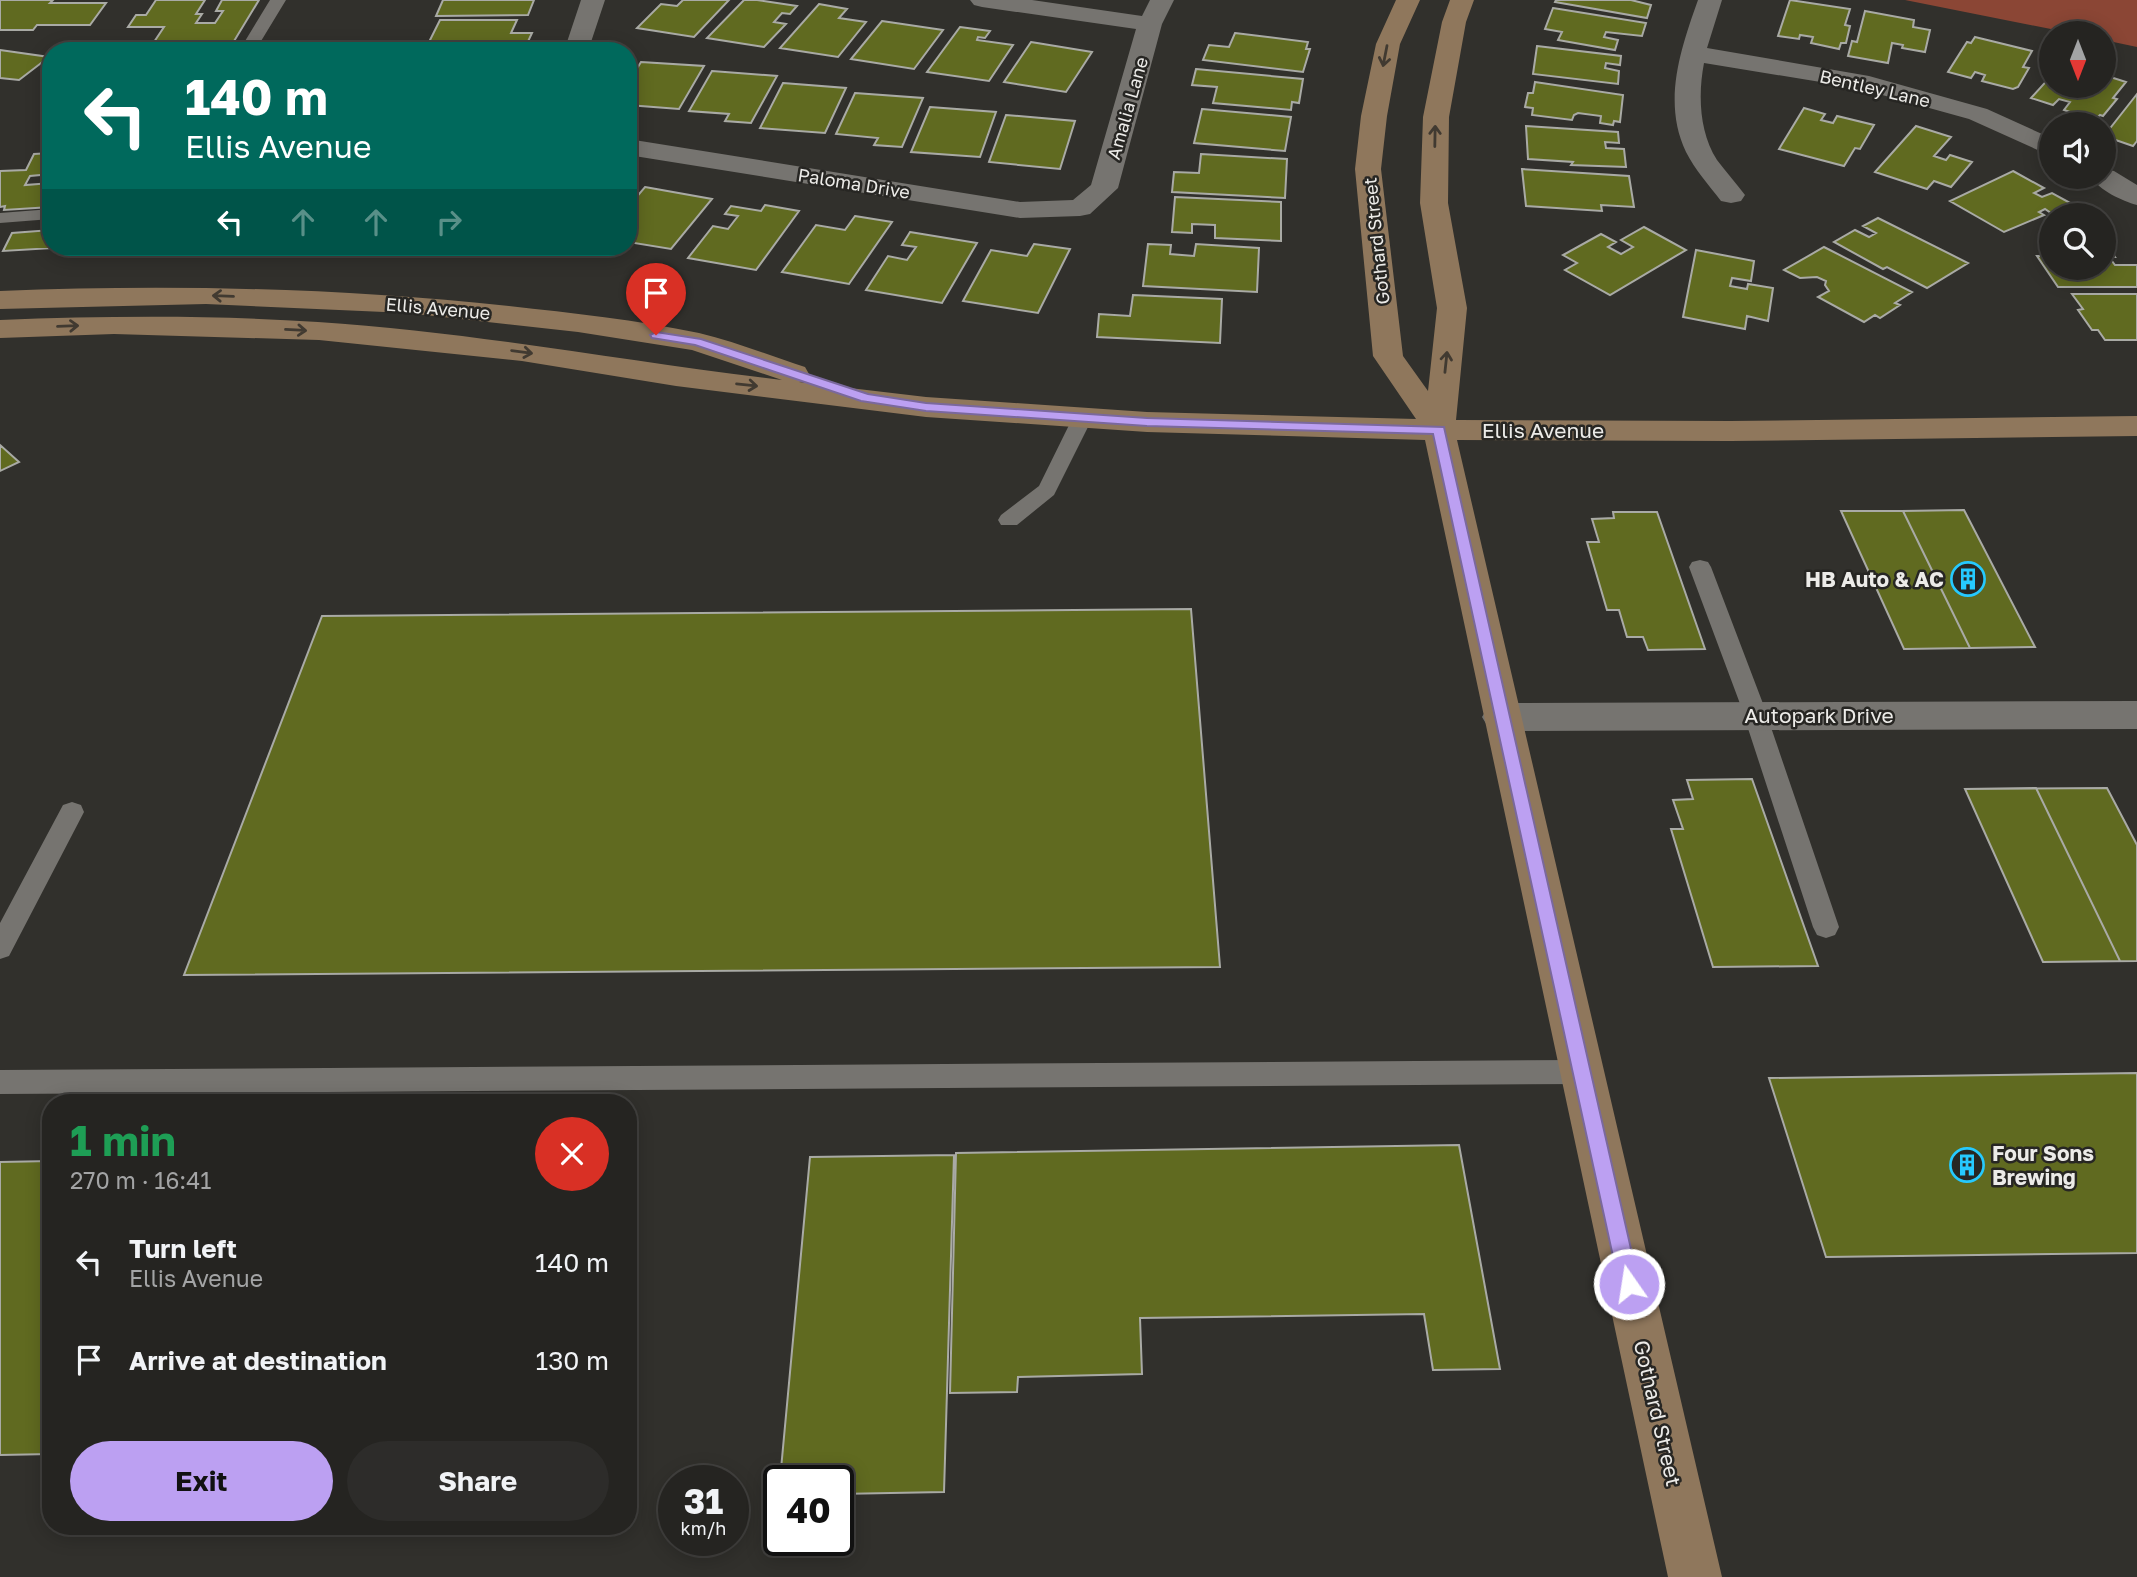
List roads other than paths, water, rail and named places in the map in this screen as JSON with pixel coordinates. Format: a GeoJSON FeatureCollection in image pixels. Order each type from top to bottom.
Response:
{"type":"FeatureCollection","features":[{"type":"Feature","properties":{"kind":"street"},"geometry":{"type":"LineString","coordinates":[[579,42],[593,0]]}},
{"type":"Feature","properties":{"kind":"street"},"geometry":{"type":"LineString","coordinates":[[982,0],[1150,24]]}},
{"type":"Feature","properties":{"kind":"street","name":"Amalia Lane"},"geometry":{"type":"LineString","coordinates":[[1080,208],[1104,188],[1150,24],[1162,0]]}},
{"type":"Feature","properties":{"kind":"street","name":"Gothard Street"},"geometry":{"type":"LineString","coordinates":[[1408,0],[1388,44],[1374,116],[1368,169],[1388,356],[1439,430]]}},
{"type":"Feature","properties":{"kind":"street","name":"Gothard Street"},"geometry":{"type":"LineString","coordinates":[[1462,0],[1454,22],[1436,117],[1434,203],[1452,308],[1439,430],[1695,1577]]}},
{"type":"Feature","properties":{"kind":"street"},"geometry":{"type":"LineString","coordinates":[[1710,0],[1691,53],[1687,111],[1698,149],[1731,195]]}},
{"type":"Feature","properties":{"kind":"street","name":"Bentley Lane"},"geometry":{"type":"LineString","coordinates":[[1691,53],[1860,81],[1978,114],[2039,142]]}},
{"type":"Feature","properties":{"kind":"street","name":"Paloma Drive"},"geometry":{"type":"LineString","coordinates":[[637,148],[1020,210],[1080,208]]}},
{"type":"Feature","properties":{"kind":"street"},"geometry":{"type":"LineString","coordinates":[[2116,184],[2137,197]]}},
{"type":"Feature","properties":{"kind":"street","name":"Ellis Avenue"},"geometry":{"type":"LineString","coordinates":[[0,300],[206,295],[321,299],[486,312],[697,342],[866,398]]}},
{"type":"Feature","properties":{"kind":"street","name":"Ellis Avenue"},"geometry":{"type":"LineString","coordinates":[[0,329],[114,325],[319,331],[522,352],[676,377],[926,407],[1147,422],[1439,430],[1730,431],[2137,426]]}},
{"type":"Feature","properties":{"kind":"street","name":"Autopark Drive"},"geometry":{"type":"LineString","coordinates":[[1501,717],[2137,715]]}},
{"type":"Feature","properties":{"kind":"lane"},"geometry":{"type":"LineString","coordinates":[[252,42],[278,0]]}},
{"type":"Feature","properties":{"kind":"lane"},"geometry":{"type":"LineString","coordinates":[[0,218],[42,215]]}},
{"type":"Feature","properties":{"kind":"lane"},"geometry":{"type":"LineString","coordinates":[[1009,520],[1046,490],[1083,417]]}},
{"type":"Feature","properties":{"kind":"lane"},"geometry":{"type":"LineString","coordinates":[[1700,567],[1756,716],[1826,927]]}},
{"type":"Feature","properties":{"kind":"lane"},"geometry":{"type":"LineString","coordinates":[[0,948],[72,812]]}},
{"type":"Feature","properties":{"kind":"lane"},"geometry":{"type":"LineString","coordinates":[[0,1082],[1581,1072]]}},
{"type":"Feature","properties":{"kind":"place","name":"HB Auto & AC"},"geometry":{"type":"Point","coordinates":[1968,579]}},
{"type":"Feature","properties":{"kind":"place","name":"Four Sons Brewing"},"geometry":{"type":"Point","coordinates":[1967,1165]}}]}
